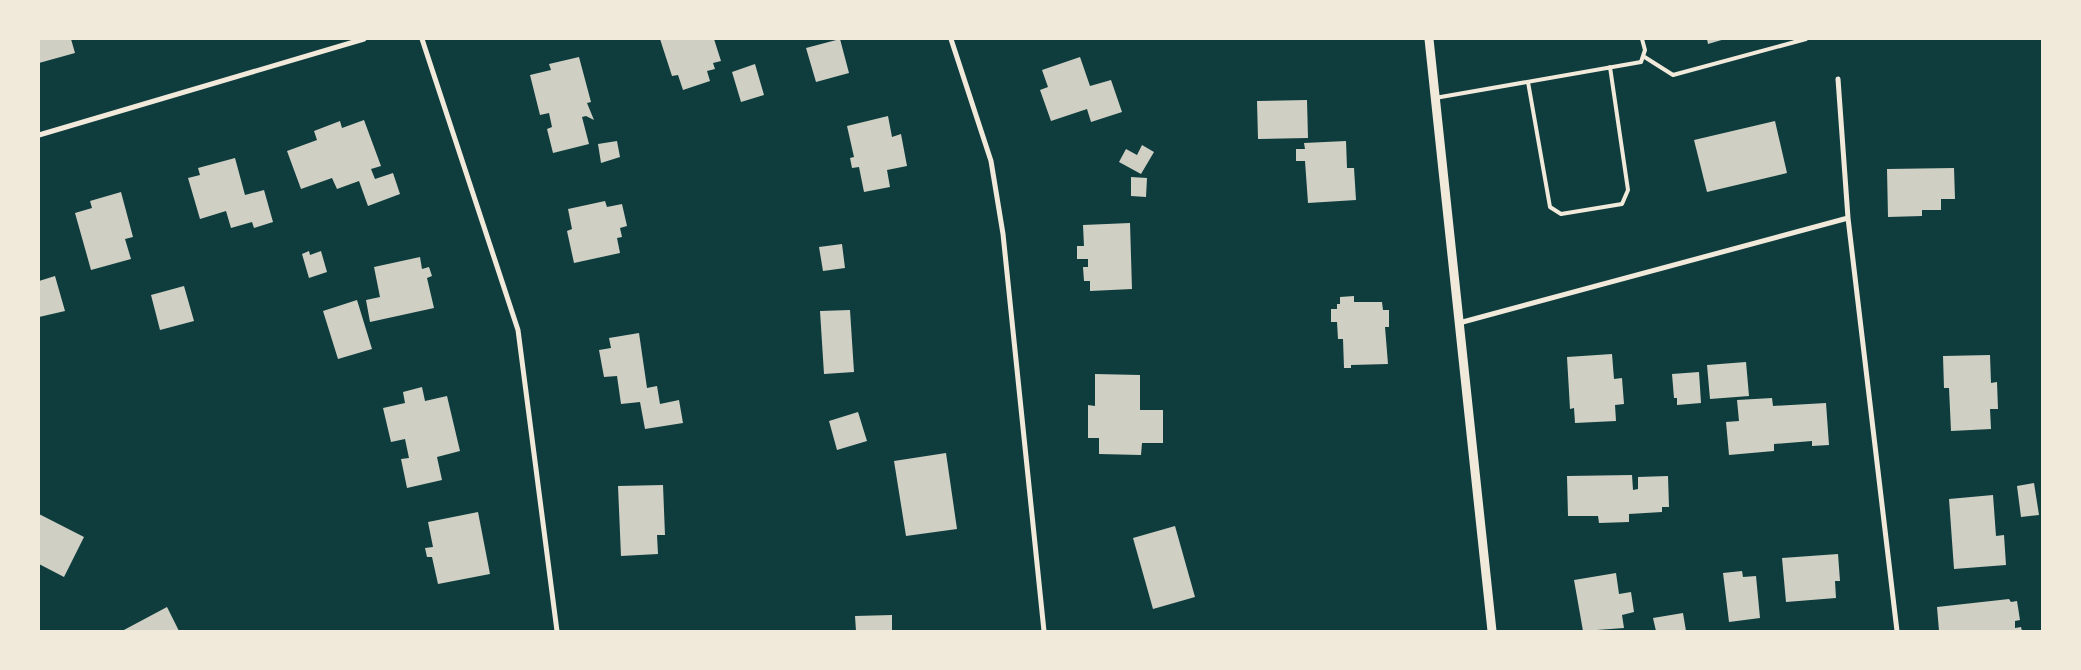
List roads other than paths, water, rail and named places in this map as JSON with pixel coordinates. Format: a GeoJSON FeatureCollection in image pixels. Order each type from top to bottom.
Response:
{"type":"FeatureCollection","features":[{"type":"Feature","properties":{"kind":"street"},"geometry":{"type":"LineString","coordinates":[[39,135],[364,39]]}},
{"type":"Feature","properties":{"kind":"street"},"geometry":{"type":"LineString","coordinates":[[422,39],[518,330],[557,631]]}},
{"type":"Feature","properties":{"kind":"street"},"geometry":{"type":"LineString","coordinates":[[951,39],[991,161],[1003,234],[1044,631]]}},
{"type":"Feature","properties":{"kind":"street"},"geometry":{"type":"LineString","coordinates":[[1429,39],[1492,631]]}},
{"type":"Feature","properties":{"kind":"street"},"geometry":{"type":"LineString","coordinates":[[1838,79],[1848,218],[1897,631]]}},
{"type":"Feature","properties":{"kind":"street"},"geometry":{"type":"LineString","coordinates":[[1459,323],[1848,218]]}},
{"type":"Feature","properties":{"kind":"lane"},"geometry":{"type":"LineString","coordinates":[[1435,98],[1640,62],[1646,50],[1642,39]]}},
{"type":"Feature","properties":{"kind":"lane"},"geometry":{"type":"LineString","coordinates":[[1643,56],[1673,75],[1806,39]]}},
{"type":"Feature","properties":{"kind":"lane"},"geometry":{"type":"LineString","coordinates":[[1528,82],[1550,207],[1561,214],[1622,204],[1628,190],[1610,67]]}}]}
